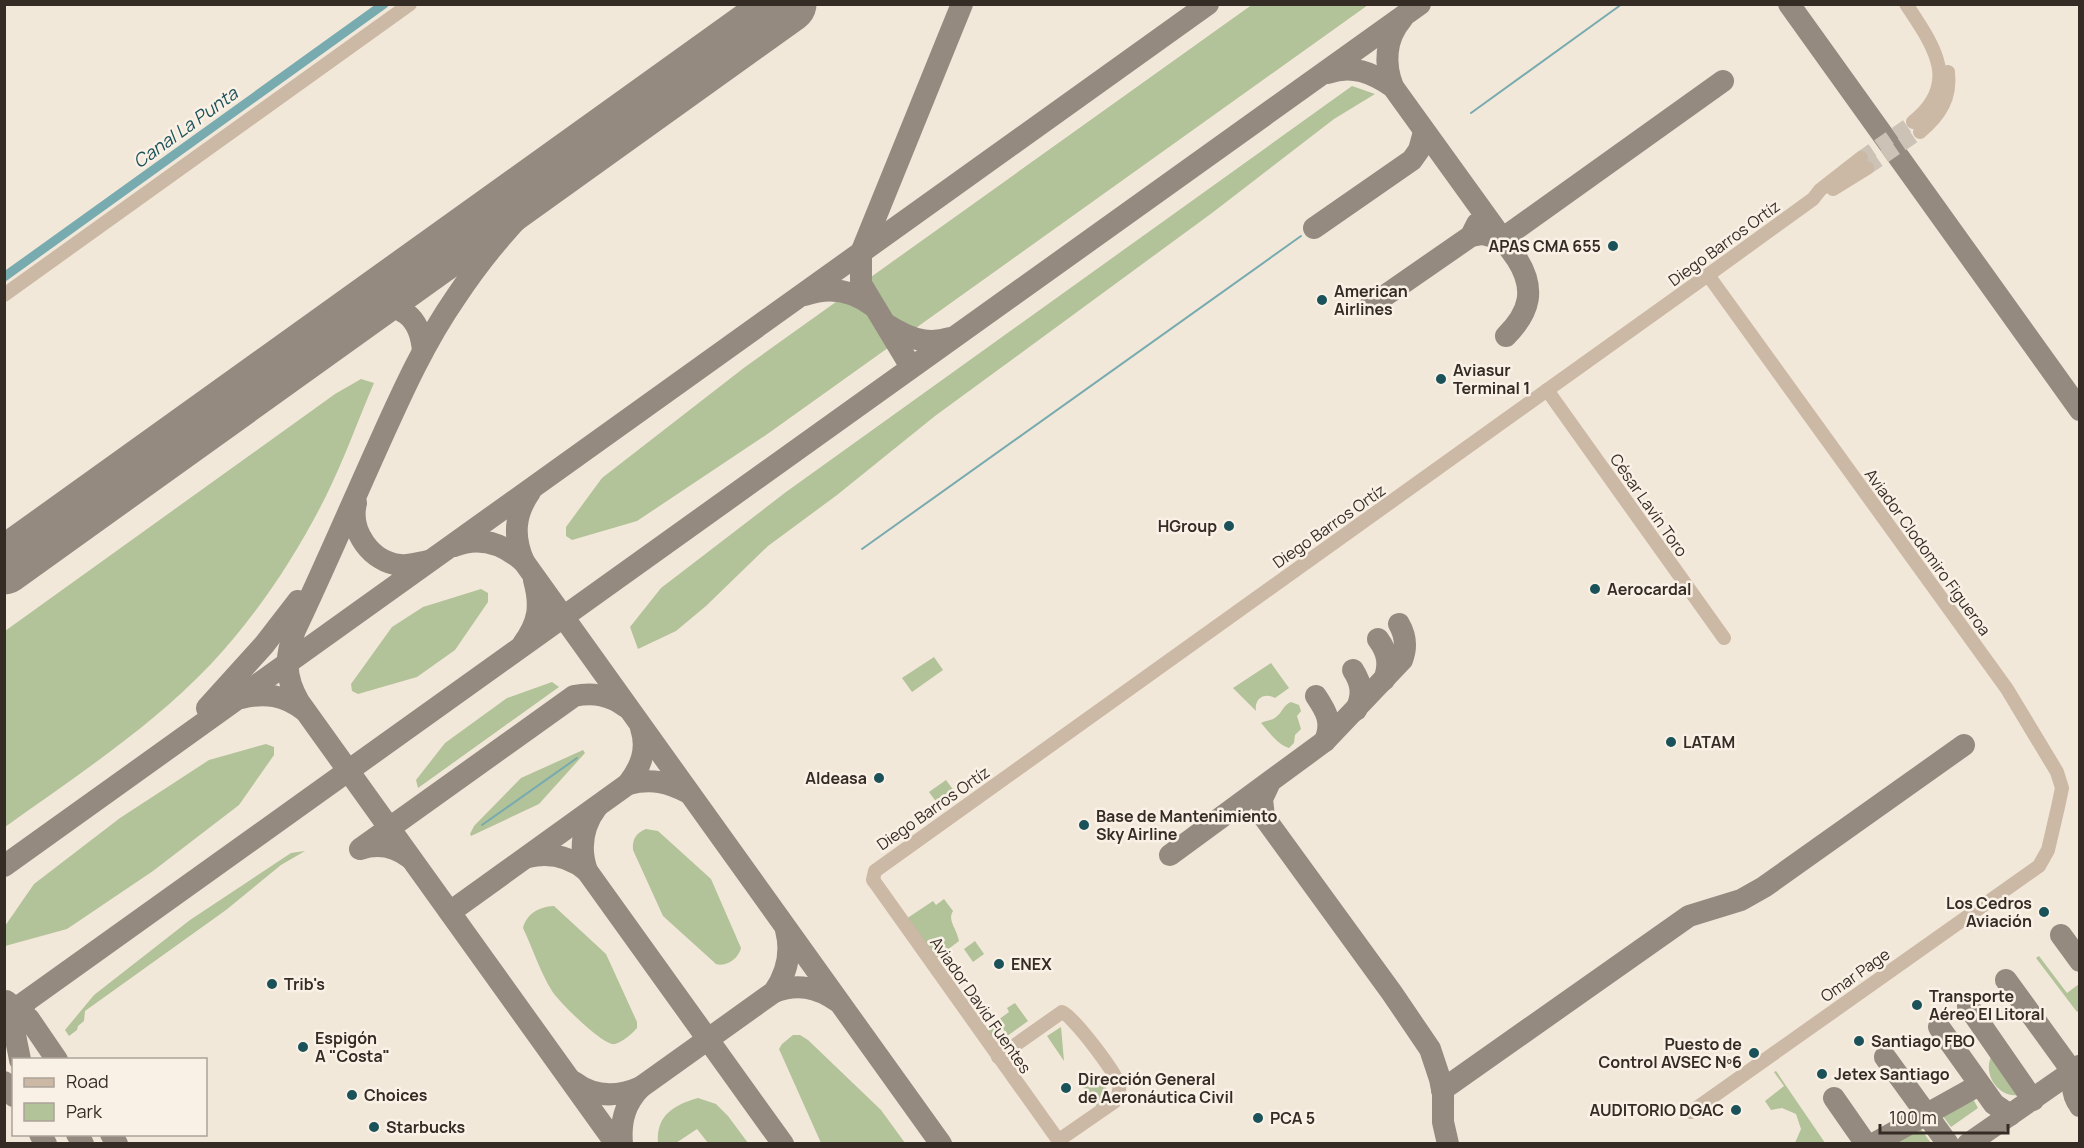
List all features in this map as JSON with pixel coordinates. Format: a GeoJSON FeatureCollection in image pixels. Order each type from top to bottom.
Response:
{"type":"FeatureCollection","features":[{"type":"Feature","properties":{"kind":"street"},"geometry":{"type":"LineString","coordinates":[[4,295],[410,4]]}},
{"type":"Feature","properties":{"kind":"street"},"geometry":{"type":"LineString","coordinates":[[1906,4],[1923,30],[1938,62],[1940,83],[1934,101],[1917,127]]}},
{"type":"Feature","properties":{"kind":"street","name":"Diego Barros Ortíz"},"geometry":{"type":"LineString","coordinates":[[876,884],[873,876],[877,868],[1708,275],[1813,199],[1820,190],[1864,163]]}},
{"type":"Feature","properties":{"kind":"street","name":"Aviador Clodomiro Figueroa"},"geometry":{"type":"LineString","coordinates":[[1708,275],[2007,689],[2057,772],[2062,788],[2048,850],[2038,866]]}},
{"type":"Feature","properties":{"kind":"street","name":"César Lavín Toro"},"geometry":{"type":"LineString","coordinates":[[1547,390],[1724,639]]}},
{"type":"Feature","properties":{"kind":"street","name":"Omar Page"},"geometry":{"type":"LineString","coordinates":[[1691,1112],[2038,866]]}},
{"type":"Feature","properties":{"kind":"street","name":"Aviador David Fuentes"},"geometry":{"type":"LineString","coordinates":[[876,884],[1060,1142]]}},
{"type":"Feature","properties":{"kind":"street"},"geometry":{"type":"LineString","coordinates":[[998,1057],[1062,1012],[1077,1024],[1118,1081],[1119,1095],[1114,1102],[1060,1142]]}},
{"type":"Feature","properties":{"kind":"green space"},"geometry":{"type":"Polygon","coordinates":[[[1253,4],[1368,5],[766,435],[637,521],[572,540],[566,536],[566,527],[602,478],[745,367],[1253,4]]]}},
{"type":"Feature","properties":{"kind":"green space"},"geometry":{"type":"Polygon","coordinates":[[[1352,86],[1375,94],[1334,119],[1212,213],[935,416],[837,495],[768,546],[706,606],[676,631],[638,649],[630,627],[661,588],[786,492],[1352,86]]]}},
{"type":"Feature","properties":{"kind":"green space"},"geometry":{"type":"Polygon","coordinates":[[[361,379],[374,383],[333,482],[289,563],[244,626],[211,664],[163,709],[112,750],[5,827],[5,631],[335,394],[361,379]]]}},
{"type":"Feature","properties":{"kind":"green space"},"geometry":{"type":"Polygon","coordinates":[[[481,589],[488,593],[488,602],[455,650],[417,677],[358,694],[352,691],[351,684],[392,627],[423,607],[481,589]]]}},
{"type":"Feature","properties":{"kind":"green space"},"geometry":{"type":"Polygon","coordinates":[[[934,657],[943,670],[912,692],[902,678],[934,657]]]}},
{"type":"Feature","properties":{"kind":"green space"},"geometry":{"type":"Polygon","coordinates":[[[1271,663],[1289,688],[1275,698],[1264,696],[1258,700],[1256,711],[1233,688],[1271,663]]]}},
{"type":"Feature","properties":{"kind":"green space"},"geometry":{"type":"Polygon","coordinates":[[[552,682],[559,687],[418,788],[416,780],[445,743],[507,698],[552,682]]]}},
{"type":"Feature","properties":{"kind":"green space"},"geometry":{"type":"Polygon","coordinates":[[[1291,702],[1299,705],[1301,711],[1297,716],[1301,729],[1295,735],[1294,743],[1289,748],[1277,741],[1261,723],[1274,718],[1291,702]]]}},
{"type":"Feature","properties":{"kind":"green space"},"geometry":{"type":"Polygon","coordinates":[[[266,744],[274,747],[274,755],[239,805],[153,871],[67,929],[5,946],[5,926],[34,884],[120,818],[209,760],[266,744]]]}},
{"type":"Feature","properties":{"kind":"green space"},"geometry":{"type":"Polygon","coordinates":[[[583,750],[585,753],[539,804],[471,836],[474,826],[521,778],[583,750]]]}},
{"type":"Feature","properties":{"kind":"green space"},"geometry":{"type":"Polygon","coordinates":[[[946,780],[957,795],[940,807],[929,792],[946,780]]]}},
{"type":"Feature","properties":{"kind":"green space"},"geometry":{"type":"Polygon","coordinates":[[[646,829],[658,831],[711,879],[741,948],[732,961],[716,964],[663,916],[633,850],[635,837],[646,829]]]}},
{"type":"Feature","properties":{"kind":"green space"},"geometry":{"type":"Polygon","coordinates":[[[305,851],[281,865],[226,910],[85,1011],[84,1021],[69,1036],[65,1030],[94,995],[190,920],[291,853],[305,851]]]}},
{"type":"Feature","properties":{"kind":"green space"},"geometry":{"type":"Polygon","coordinates":[[[944,899],[953,911],[951,918],[959,941],[934,960],[906,919],[933,901],[936,905],[944,899]]]}},
{"type":"Feature","properties":{"kind":"green space"},"geometry":{"type":"Polygon","coordinates":[[[554,906],[606,954],[637,1022],[637,1028],[618,1043],[609,1043],[601,1038],[572,1013],[552,991],[544,976],[523,928],[527,918],[534,912],[554,906]]]}},
{"type":"Feature","properties":{"kind":"green space"},"geometry":{"type":"Polygon","coordinates":[[[975,941],[984,954],[973,962],[964,949],[975,941]]]}},
{"type":"Feature","properties":{"kind":"green space"},"geometry":{"type":"Polygon","coordinates":[[[2039,956],[2067,993],[2079,984],[2079,1010],[2077,1012],[2036,958],[2039,956]]]}},
{"type":"Feature","properties":{"kind":"green space"},"geometry":{"type":"Polygon","coordinates":[[[1015,1003],[1028,1021],[996,1044],[987,1028],[1009,1012],[1007,1008],[1015,1003]]]}},
{"type":"Feature","properties":{"kind":"green space"},"geometry":{"type":"Polygon","coordinates":[[[1061,1027],[1064,1061],[1047,1036],[1061,1027]]]}},
{"type":"Feature","properties":{"kind":"green space"},"geometry":{"type":"Polygon","coordinates":[[[793,1035],[800,1035],[808,1040],[881,1110],[905,1143],[821,1143],[779,1049],[793,1035]]]}},
{"type":"Feature","properties":{"kind":"green space"},"geometry":{"type":"Polygon","coordinates":[[[1991,1057],[2018,1095],[2004,1093],[1994,1084],[1989,1071],[1991,1057]]]}},
{"type":"Feature","properties":{"kind":"green space"},"geometry":{"type":"Polygon","coordinates":[[[1776,1071],[1825,1143],[1795,1143],[1801,1129],[1796,1114],[1782,1108],[1771,1110],[1765,1101],[1784,1086],[1774,1072],[1776,1071]]]}},
{"type":"Feature","properties":{"kind":"green space"},"geometry":{"type":"Polygon","coordinates":[[[1078,1080],[1103,1084],[1113,1097],[1097,1107],[1078,1080]]]}},
{"type":"Feature","properties":{"kind":"green space"},"geometry":{"type":"Polygon","coordinates":[[[1972,1097],[1978,1108],[1951,1127],[1942,1115],[1972,1097]]]}},
{"type":"Feature","properties":{"kind":"green space"},"geometry":{"type":"Polygon","coordinates":[[[698,1098],[716,1104],[748,1143],[708,1143],[697,1129],[676,1143],[658,1143],[658,1133],[663,1118],[681,1104],[698,1098]]]}},
{"type":"Feature","properties":{"kind":"green space"},"geometry":{"type":"Polygon","coordinates":[[[1920,1128],[1931,1143],[1891,1143],[1920,1128]]]}},
{"type":"Feature","properties":{"kind":"waterway","name":"Canal La Punta"},"geometry":{"type":"LineString","coordinates":[[4,277],[384,4]]}},
{"type":"Feature","properties":{"kind":"waterway"},"geometry":{"type":"LineString","coordinates":[[1471,113],[1622,4]]}},
{"type":"Feature","properties":{"kind":"waterway"},"geometry":{"type":"LineString","coordinates":[[862,549],[1301,236]]}},
{"type":"Feature","properties":{"kind":"waterway"},"geometry":{"type":"LineString","coordinates":[[482,825],[577,758]]}},
{"type":"Feature","properties":{"kind":"taxiway"},"geometry":{"type":"LineString","coordinates":[[911,367],[861,284],[861,253],[962,4]]}},
{"type":"Feature","properties":{"kind":"taxiway"},"geometry":{"type":"LineString","coordinates":[[4,866],[1208,4]]}},
{"type":"Feature","properties":{"kind":"taxiway"},"geometry":{"type":"LineString","coordinates":[[4,1017],[1420,4]]}},
{"type":"Feature","properties":{"kind":"taxiway"},"geometry":{"type":"LineString","coordinates":[[1789,4],[2080,410]]}},
{"type":"Feature","properties":{"kind":"taxiway"},"geometry":{"type":"LineString","coordinates":[[1393,87],[1387,61],[1389,43],[1402,19]]}},
{"type":"Feature","properties":{"kind":"taxiway"},"geometry":{"type":"LineString","coordinates":[[1328,73],[1345,69],[1362,71],[1393,87],[1517,259],[1527,280],[1528,300],[1521,318],[1506,336]]}},
{"type":"Feature","properties":{"kind":"taxiway"},"geometry":{"type":"LineString","coordinates":[[1471,236],[1483,234],[1502,239],[1723,81]]}},
{"type":"Feature","properties":{"kind":"taxiway"},"geometry":{"type":"LineString","coordinates":[[616,1144],[299,702],[291,684],[288,658],[295,630],[378,446],[423,351],[444,315],[473,272],[510,226],[551,184],[619,126]]}},
{"type":"Feature","properties":{"kind":"taxiway"},"geometry":{"type":"LineString","coordinates":[[1314,228],[1412,160],[1419,150],[1424,132]]}},
{"type":"Feature","properties":{"kind":"taxiway"},"geometry":{"type":"LineString","coordinates":[[1370,306],[1471,236],[1477,224]]}},
{"type":"Feature","properties":{"kind":"taxiway"},"geometry":{"type":"LineString","coordinates":[[805,295],[814,292],[840,291],[857,296],[873,306]]}},
{"type":"Feature","properties":{"kind":"taxiway"},"geometry":{"type":"LineString","coordinates":[[366,306],[389,307],[399,309],[406,314],[418,328],[423,351]]}},
{"type":"Feature","properties":{"kind":"taxiway"},"geometry":{"type":"LineString","coordinates":[[886,324],[901,333],[924,341],[950,338]]}},
{"type":"Feature","properties":{"kind":"taxiway"},"geometry":{"type":"LineString","coordinates":[[530,492],[521,509],[517,526],[518,544],[524,562],[941,1144]]}},
{"type":"Feature","properties":{"kind":"taxiway"},"geometry":{"type":"LineString","coordinates":[[356,503],[355,514],[359,534],[371,551],[389,563],[400,565],[428,561]]}},
{"type":"Feature","properties":{"kind":"taxiway"},"geometry":{"type":"LineString","coordinates":[[454,546],[474,541],[492,543],[508,550],[524,562]]}},
{"type":"Feature","properties":{"kind":"taxiway"},"geometry":{"type":"LineString","coordinates":[[523,644],[537,613],[534,580]]}},
{"type":"Feature","properties":{"kind":"taxiway"},"geometry":{"type":"LineString","coordinates":[[207,708],[264,645],[298,601]]}},
{"type":"Feature","properties":{"kind":"taxiway"},"geometry":{"type":"LineString","coordinates":[[1170,855],[1325,741],[1402,660],[1405,642],[1399,624]]}},
{"type":"Feature","properties":{"kind":"taxiway"},"geometry":{"type":"LineString","coordinates":[[1378,639],[1387,659],[1384,680]]}},
{"type":"Feature","properties":{"kind":"taxiway"},"geometry":{"type":"LineString","coordinates":[[1353,670],[1360,690],[1356,710]]}},
{"type":"Feature","properties":{"kind":"taxiway"},"geometry":{"type":"LineString","coordinates":[[410,858],[386,847],[373,846],[360,849],[574,696],[588,694],[602,696],[626,707]]}},
{"type":"Feature","properties":{"kind":"taxiway"},"geometry":{"type":"LineString","coordinates":[[241,698],[258,695],[274,696],[290,701],[305,711]]}},
{"type":"Feature","properties":{"kind":"taxiway"},"geometry":{"type":"LineString","coordinates":[[1316,696],[1327,717],[1328,728],[1325,741]]}},
{"type":"Feature","properties":{"kind":"taxiway"},"geometry":{"type":"LineString","coordinates":[[450,912],[628,784],[642,758],[644,743],[641,728]]}},
{"type":"Feature","properties":{"kind":"taxiway"},"geometry":{"type":"LineString","coordinates":[[1442,1090],[1689,916],[1741,900],[1764,887],[1964,745]]}},
{"type":"Feature","properties":{"kind":"taxiway"},"geometry":{"type":"LineString","coordinates":[[628,784],[645,781],[660,782],[689,793]]}},
{"type":"Feature","properties":{"kind":"taxiway"},"geometry":{"type":"LineString","coordinates":[[1269,784],[1262,799],[1264,817],[1430,1049],[1443,1094],[1443,1122],[1448,1144]]}},
{"type":"Feature","properties":{"kind":"taxiway"},"geometry":{"type":"LineString","coordinates":[[597,807],[588,822],[583,838],[583,854],[587,871],[783,1144]]}},
{"type":"Feature","properties":{"kind":"taxiway"},"geometry":{"type":"LineString","coordinates":[[528,857],[559,856],[587,871]]}},
{"type":"Feature","properties":{"kind":"taxiway"},"geometry":{"type":"LineString","coordinates":[[574,1082],[590,1091],[607,1094],[624,1093],[641,1087],[774,992],[787,963],[786,930]]}},
{"type":"Feature","properties":{"kind":"taxiway"},"geometry":{"type":"LineString","coordinates":[[2061,935],[2080,961]]}},
{"type":"Feature","properties":{"kind":"taxiway"},"geometry":{"type":"LineString","coordinates":[[2006,980],[2072,1071]]}},
{"type":"Feature","properties":{"kind":"taxiway"},"geometry":{"type":"LineString","coordinates":[[774,992],[782,989],[807,988],[822,992],[837,1001]]}},
{"type":"Feature","properties":{"kind":"taxiway"},"geometry":{"type":"LineString","coordinates":[[6,1001],[29,1019],[56,1058]]}},
{"type":"Feature","properties":{"kind":"taxiway"},"geometry":{"type":"LineString","coordinates":[[20,1058],[15,1024],[26,1002]]}},
{"type":"Feature","properties":{"kind":"taxiway"},"geometry":{"type":"LineString","coordinates":[[1968,1006],[2033,1100]]}},
{"type":"Feature","properties":{"kind":"taxiway"},"geometry":{"type":"LineString","coordinates":[[1939,1027],[1994,1104],[2010,1115]]}},
{"type":"Feature","properties":{"kind":"taxiway"},"geometry":{"type":"LineString","coordinates":[[1885,1057],[1948,1144]]}},
{"type":"Feature","properties":{"kind":"taxiway"},"geometry":{"type":"LineString","coordinates":[[2079,1066],[2073,1086],[2080,1106]]}},
{"type":"Feature","properties":{"kind":"taxiway"},"geometry":{"type":"LineString","coordinates":[[1968,1144],[2080,1066]]}},
{"type":"Feature","properties":{"kind":"taxiway"},"geometry":{"type":"LineString","coordinates":[[4,1082],[12,1093]]}},
{"type":"Feature","properties":{"kind":"taxiway"},"geometry":{"type":"LineString","coordinates":[[1873,1144],[1979,1085]]}},
{"type":"Feature","properties":{"kind":"taxiway"},"geometry":{"type":"LineString","coordinates":[[622,1144],[622,1128],[627,1106],[641,1087]]}},
{"type":"Feature","properties":{"kind":"taxiway"},"geometry":{"type":"LineString","coordinates":[[1834,1098],[1866,1144]]}},
{"type":"Feature","properties":{"kind":"taxiway"},"geometry":{"type":"LineString","coordinates":[[41,1136],[46,1144]]}},
{"type":"Feature","properties":{"kind":"taxiway"},"geometry":{"type":"LineString","coordinates":[[78,1136],[83,1144]]}},
{"type":"Feature","properties":{"kind":"taxiway"},"geometry":{"type":"LineString","coordinates":[[112,1136],[117,1144]]}},
{"type":"Feature","properties":{"kind":"runway"},"geometry":{"type":"LineString","coordinates":[[4,566],[788,4]]}},
{"type":"Feature","properties":{"kind":"tunnel"},"geometry":{"type":"LineString","coordinates":[[1861,158],[1913,122]]}},
{"type":"Feature","properties":{"kind":"tunnel"},"geometry":{"type":"LineString","coordinates":[[1867,168],[1920,132]]}},
{"type":"Feature","properties":{"kind":"place","name":"APAS CMA 655"},"geometry":{"type":"Point","coordinates":[1613,246]}},
{"type":"Feature","properties":{"kind":"place","name":"American Airlines"},"geometry":{"type":"Point","coordinates":[1322,300]}},
{"type":"Feature","properties":{"kind":"place","name":"Aviasur Terminal 1"},"geometry":{"type":"Point","coordinates":[1441,379]}},
{"type":"Feature","properties":{"kind":"place","name":"HGroup"},"geometry":{"type":"Point","coordinates":[1229,526]}},
{"type":"Feature","properties":{"kind":"place","name":"Aerocardal"},"geometry":{"type":"Point","coordinates":[1595,589]}},
{"type":"Feature","properties":{"kind":"place","name":"LATAM"},"geometry":{"type":"Point","coordinates":[1671,742]}},
{"type":"Feature","properties":{"kind":"place","name":"Aldeasa"},"geometry":{"type":"Point","coordinates":[879,778]}},
{"type":"Feature","properties":{"kind":"place","name":"Base de Mantenimiento Sky Airline"},"geometry":{"type":"Point","coordinates":[1084,825]}},
{"type":"Feature","properties":{"kind":"place","name":"Los Cedros Aviación"},"geometry":{"type":"Point","coordinates":[2044,912]}},
{"type":"Feature","properties":{"kind":"place","name":"ENEX"},"geometry":{"type":"Point","coordinates":[999,964]}},
{"type":"Feature","properties":{"kind":"place","name":"Trib's"},"geometry":{"type":"Point","coordinates":[272,984]}},
{"type":"Feature","properties":{"kind":"place","name":"Transporte Aéreo El Litoral"},"geometry":{"type":"Point","coordinates":[1917,1005]}},
{"type":"Feature","properties":{"kind":"place","name":"Santiago FBO"},"geometry":{"type":"Point","coordinates":[1859,1041]}},
{"type":"Feature","properties":{"kind":"place","name":"Espigón A \"Costa\""},"geometry":{"type":"Point","coordinates":[303,1047]}},
{"type":"Feature","properties":{"kind":"place","name":"Puesto de Control AVSEC Nº6"},"geometry":{"type":"Point","coordinates":[1754,1053]}},
{"type":"Feature","properties":{"kind":"place","name":"Jetex Santiago"},"geometry":{"type":"Point","coordinates":[1822,1074]}},
{"type":"Feature","properties":{"kind":"place","name":"Dirección General de Aeronáutica Civil"},"geometry":{"type":"Point","coordinates":[1066,1088]}},
{"type":"Feature","properties":{"kind":"place","name":"Choices"},"geometry":{"type":"Point","coordinates":[352,1095]}},
{"type":"Feature","properties":{"kind":"place","name":"AUDITORIO DGAC"},"geometry":{"type":"Point","coordinates":[1736,1110]}},
{"type":"Feature","properties":{"kind":"place","name":"PCA 5"},"geometry":{"type":"Point","coordinates":[1258,1118]}},
{"type":"Feature","properties":{"kind":"place","name":"Starbucks"},"geometry":{"type":"Point","coordinates":[374,1127]}}]}
